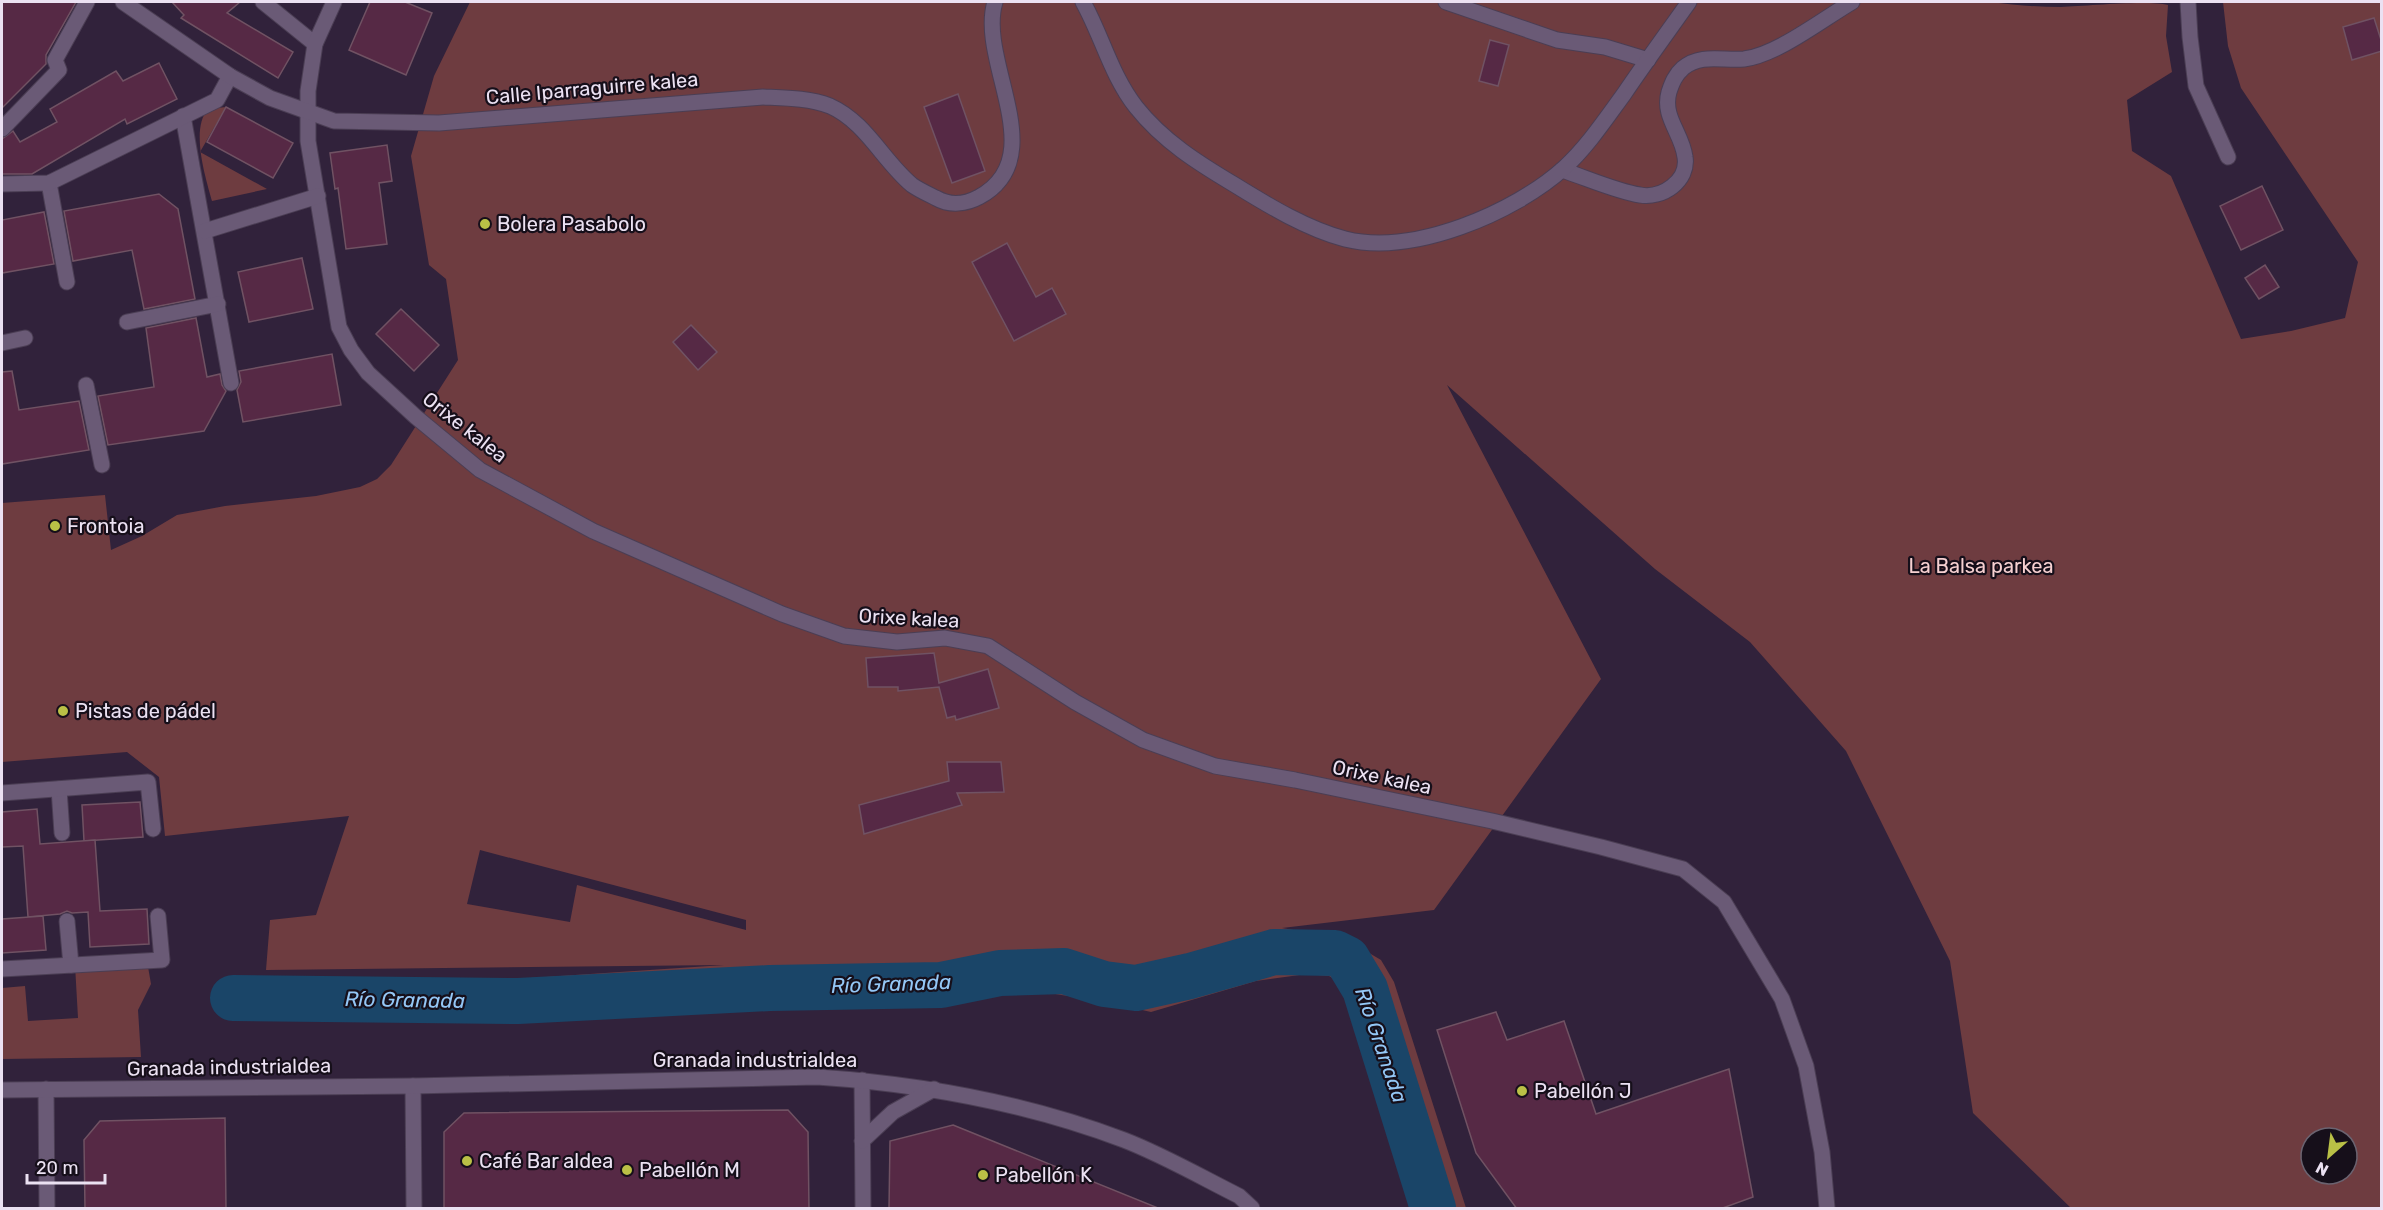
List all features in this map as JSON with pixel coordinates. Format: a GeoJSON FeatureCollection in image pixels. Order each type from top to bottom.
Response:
{"type":"FeatureCollection","features":[{"type":"Feature","properties":{"kind":"street"},"geometry":{"type":"LineString","coordinates":[[2,129],[58,70],[55,60],[87,2]]}},
{"type":"Feature","properties":{"kind":"street","name":"Calle Iparraguirre kalea"},"geometry":{"type":"LineString","coordinates":[[123,2],[230,76],[270,98],[308,114],[334,121],[439,123],[714,99],[763,97],[815,101],[832,107],[861,129],[913,185],[942,202],[958,204],[973,200],[987,192],[999,180],[1008,165],[1012,129],[992,44],[991,12],[995,2]]}},
{"type":"Feature","properties":{"kind":"street"},"geometry":{"type":"LineString","coordinates":[[263,2],[315,44]]}},
{"type":"Feature","properties":{"kind":"street","name":"Orixe kalea"},"geometry":{"type":"LineString","coordinates":[[334,2],[315,44],[308,91],[308,141],[339,327],[351,351],[368,373],[416,417],[480,470],[593,531],[782,614],[844,636],[897,642],[945,638],[988,646],[1075,702],[1143,740],[1215,766],[1295,780],[1492,821],[1683,869],[1724,902],[1782,999],[1806,1066],[1822,1152],[1827,1209]]}},
{"type":"Feature","properties":{"kind":"street"},"geometry":{"type":"LineString","coordinates":[[1083,2],[1120,83],[1150,124],[1194,160],[1249,194],[1318,230],[1347,239],[1371,242],[1422,238],[1464,226],[1517,202],[1562,170],[1596,133],[1689,2]]}},
{"type":"Feature","properties":{"kind":"street"},"geometry":{"type":"LineString","coordinates":[[1446,2],[1557,40],[1605,47],[1648,60]]}},
{"type":"Feature","properties":{"kind":"street"},"geometry":{"type":"LineString","coordinates":[[1562,170],[1641,196],[1663,193],[1677,183],[1684,170],[1686,157],[1668,113],[1668,97],[1672,80],[1683,67],[1707,58],[1743,59],[1768,53],[1852,2]]}},
{"type":"Feature","properties":{"kind":"street"},"geometry":{"type":"LineString","coordinates":[[2188,2],[2196,86],[2228,157]]}},
{"type":"Feature","properties":{"kind":"street"},"geometry":{"type":"LineString","coordinates":[[2,184],[49,183],[217,100],[230,76]]}},
{"type":"Feature","properties":{"kind":"street"},"geometry":{"type":"LineString","coordinates":[[183,116],[231,382]]}},
{"type":"Feature","properties":{"kind":"street"},"geometry":{"type":"LineString","coordinates":[[49,183],[67,282]]}},
{"type":"Feature","properties":{"kind":"street"},"geometry":{"type":"LineString","coordinates":[[205,231],[318,196]]}},
{"type":"Feature","properties":{"kind":"street"},"geometry":{"type":"LineString","coordinates":[[127,321],[218,304]]}},
{"type":"Feature","properties":{"kind":"street"},"geometry":{"type":"LineString","coordinates":[[2,343],[25,339]]}},
{"type":"Feature","properties":{"kind":"street"},"geometry":{"type":"LineString","coordinates":[[86,385],[102,465]]}},
{"type":"Feature","properties":{"kind":"street"},"geometry":{"type":"LineString","coordinates":[[2,793],[148,782],[153,829]]}},
{"type":"Feature","properties":{"kind":"street"},"geometry":{"type":"LineString","coordinates":[[59,789],[62,833]]}},
{"type":"Feature","properties":{"kind":"street"},"geometry":{"type":"LineString","coordinates":[[2,969],[162,960],[158,916]]}},
{"type":"Feature","properties":{"kind":"street"},"geometry":{"type":"LineString","coordinates":[[67,921],[71,965]]}},
{"type":"Feature","properties":{"kind":"street","name":"Granada industrialdea"},"geometry":{"type":"LineString","coordinates":[[2,1090],[413,1086],[817,1077],[862,1080],[934,1089],[1067,1121],[1126,1140],[1239,1196],[1252,1209]]}},
{"type":"Feature","properties":{"kind":"street"},"geometry":{"type":"LineString","coordinates":[[862,1080],[863,1209]]}},
{"type":"Feature","properties":{"kind":"street"},"geometry":{"type":"LineString","coordinates":[[413,1086],[414,1209]]}},
{"type":"Feature","properties":{"kind":"street"},"geometry":{"type":"LineString","coordinates":[[46,1089],[47,1209]]}},
{"type":"Feature","properties":{"kind":"street"},"geometry":{"type":"LineString","coordinates":[[862,1141],[893,1112],[934,1089]]}},
{"type":"Feature","properties":{"kind":"green space","name":"La Balsa parkea"},"geometry":{"type":"Polygon","coordinates":[[[470,2],[1990,2],[2052,7],[2131,3],[2168,5],[2166,36],[2172,72],[2127,100],[2132,151],[2171,176],[2241,339],[2291,331],[2345,318],[2358,262],[2241,88],[2228,46],[2223,2],[2381,2],[2381,1208],[2071,1208],[1973,1113],[1950,961],[1846,751],[1750,642],[1655,569],[1447,385],[1601,679],[1434,910],[1282,928],[1328,936],[1354,944],[1381,960],[1394,982],[1466,1208],[1418,1208],[1360,1010],[1347,986],[1329,976],[1307,974],[1256,981],[1151,1012],[1107,1002],[1042,992],[733,1007],[233,998],[724,965],[266,970],[270,920],[316,915],[349,816],[165,836],[159,777],[127,752],[2,762],[2,503],[105,495],[111,550],[142,536],[177,515],[225,506],[316,496],[360,487],[377,479],[391,465],[458,360],[446,279],[429,265],[411,156],[434,76],[470,2]],[[480,850],[467,904],[570,922],[577,885],[746,930],[746,920],[480,850]]]}},
{"type":"Feature","properties":{"kind":"green space"},"geometry":{"type":"Polygon","coordinates":[[[226,107],[201,151],[200,129],[208,109],[226,107]]]}},
{"type":"Feature","properties":{"kind":"green space"},"geometry":{"type":"Polygon","coordinates":[[[201,152],[267,189],[212,201],[201,152]]]}},
{"type":"Feature","properties":{"kind":"green space"},"geometry":{"type":"Polygon","coordinates":[[[147,961],[151,984],[138,1010],[141,1057],[2,1059],[2,988],[25,986],[28,1021],[78,1018],[75,965],[147,961]]]}},
{"type":"Feature","properties":{"kind":"building"},"geometry":{"type":"Polygon","coordinates":[[[2,2],[76,2],[46,55],[46,64],[2,108],[2,2]]]}},
{"type":"Feature","properties":{"kind":"building"},"geometry":{"type":"Polygon","coordinates":[[[172,2],[240,2],[227,13],[293,52],[278,78],[181,18],[184,15],[172,2]]]}},
{"type":"Feature","properties":{"kind":"building"},"geometry":{"type":"Polygon","coordinates":[[[370,2],[405,2],[432,13],[406,75],[349,50],[370,2]]]}},
{"type":"Feature","properties":{"kind":"building"},"geometry":{"type":"Polygon","coordinates":[[[2374,18],[2382,43],[2382,51],[2352,60],[2343,27],[2374,18]]]}},
{"type":"Feature","properties":{"kind":"building"},"geometry":{"type":"Polygon","coordinates":[[[1490,40],[1509,45],[1498,86],[1479,81],[1490,40]]]}},
{"type":"Feature","properties":{"kind":"building"},"geometry":{"type":"Polygon","coordinates":[[[159,63],[177,99],[127,124],[125,119],[32,174],[2,174],[2,139],[13,131],[20,142],[57,122],[50,109],[116,71],[123,81],[159,63]]]}},
{"type":"Feature","properties":{"kind":"building"},"geometry":{"type":"Polygon","coordinates":[[[958,94],[985,171],[952,183],[924,107],[958,94]]]}},
{"type":"Feature","properties":{"kind":"building"},"geometry":{"type":"Polygon","coordinates":[[[226,107],[293,143],[273,178],[207,142],[226,107]]]}},
{"type":"Feature","properties":{"kind":"building"},"geometry":{"type":"Polygon","coordinates":[[[387,145],[392,181],[379,183],[387,244],[346,249],[338,188],[335,189],[330,153],[387,145]]]}},
{"type":"Feature","properties":{"kind":"building"},"geometry":{"type":"Polygon","coordinates":[[[2262,186],[2283,230],[2241,250],[2220,206],[2262,186]]]}},
{"type":"Feature","properties":{"kind":"building"},"geometry":{"type":"Polygon","coordinates":[[[159,194],[178,209],[195,299],[144,309],[132,250],[73,261],[64,211],[159,194]]]}},
{"type":"Feature","properties":{"kind":"building"},"geometry":{"type":"Polygon","coordinates":[[[44,212],[54,264],[2,273],[2,220],[44,212]]]}},
{"type":"Feature","properties":{"kind":"building"},"geometry":{"type":"Polygon","coordinates":[[[1007,243],[1036,297],[1052,288],[1066,314],[1014,341],[972,262],[1007,243]]]}},
{"type":"Feature","properties":{"kind":"building"},"geometry":{"type":"Polygon","coordinates":[[[302,258],[313,309],[249,322],[238,272],[302,258]]]}},
{"type":"Feature","properties":{"kind":"building"},"geometry":{"type":"Polygon","coordinates":[[[2265,265],[2279,287],[2259,299],[2245,278],[2265,265]]]}},
{"type":"Feature","properties":{"kind":"building"},"geometry":{"type":"Polygon","coordinates":[[[401,309],[439,345],[414,371],[376,334],[401,309]]]}},
{"type":"Feature","properties":{"kind":"building"},"geometry":{"type":"Polygon","coordinates":[[[196,318],[207,377],[220,374],[226,391],[204,431],[108,445],[98,396],[154,387],[146,328],[196,318]]]}},
{"type":"Feature","properties":{"kind":"building"},"geometry":{"type":"Polygon","coordinates":[[[691,325],[717,352],[698,370],[673,342],[691,325]]]}},
{"type":"Feature","properties":{"kind":"building"},"geometry":{"type":"Polygon","coordinates":[[[332,354],[341,405],[243,422],[237,390],[241,382],[239,371],[332,354]]]}},
{"type":"Feature","properties":{"kind":"building"},"geometry":{"type":"Polygon","coordinates":[[[12,371],[19,410],[79,401],[89,450],[2,464],[2,372],[12,371]]]}},
{"type":"Feature","properties":{"kind":"building"},"geometry":{"type":"Polygon","coordinates":[[[934,653],[939,683],[988,669],[999,708],[956,720],[955,716],[947,718],[939,687],[898,691],[898,687],[868,687],[866,658],[934,653]]]}},
{"type":"Feature","properties":{"kind":"building"},"geometry":{"type":"Polygon","coordinates":[[[947,762],[1001,762],[1004,792],[957,793],[962,805],[864,834],[859,805],[949,781],[947,762]]]}},
{"type":"Feature","properties":{"kind":"building"},"geometry":{"type":"Polygon","coordinates":[[[140,802],[143,837],[84,841],[82,805],[140,802]]]}},
{"type":"Feature","properties":{"kind":"building"},"geometry":{"type":"Polygon","coordinates":[[[37,809],[40,844],[95,840],[100,911],[147,909],[149,944],[90,947],[88,912],[67,911],[60,914],[28,917],[23,846],[2,847],[2,812],[37,809]]]}},
{"type":"Feature","properties":{"kind":"building"},"geometry":{"type":"Polygon","coordinates":[[[43,916],[46,950],[2,953],[2,919],[43,916]]]}},
{"type":"Feature","properties":{"kind":"building","name":"Pabellón J"},"geometry":{"type":"Polygon","coordinates":[[[1496,1012],[1507,1040],[1564,1021],[1596,1114],[1729,1069],[1753,1197],[1720,1209],[1517,1209],[1476,1153],[1437,1030],[1496,1012]]]}},
{"type":"Feature","properties":{"kind":"building","name":"Pabellón M"},"geometry":{"type":"Polygon","coordinates":[[[788,1110],[808,1132],[809,1209],[444,1209],[444,1132],[464,1113],[788,1110]]]}},
{"type":"Feature","properties":{"kind":"building"},"geometry":{"type":"Polygon","coordinates":[[[225,1118],[226,1209],[85,1209],[84,1140],[100,1121],[225,1118]]]}},
{"type":"Feature","properties":{"kind":"building","name":"Pabellón K"},"geometry":{"type":"Polygon","coordinates":[[[953,1125],[1158,1208],[889,1209],[890,1141],[953,1125]]]}},
{"type":"Feature","properties":{"kind":"waterway","name":"Río Granada"},"geometry":{"type":"LineString","coordinates":[[233,998],[518,1001],[770,988],[941,985],[1000,973],[1064,971],[1104,984],[1136,988],[1190,976],[1274,952],[1335,953],[1347,959],[1365,989],[1433,1208]]}},
{"type":"Feature","properties":{"kind":"place","name":"Bolera Pasabolo"},"geometry":{"type":"Point","coordinates":[485,224]}},
{"type":"Feature","properties":{"kind":"place","name":"Frontoia"},"geometry":{"type":"Point","coordinates":[55,526]}},
{"type":"Feature","properties":{"kind":"place","name":"Pistas de pádel"},"geometry":{"type":"Point","coordinates":[63,711]}},
{"type":"Feature","properties":{"kind":"place","name":"Pabellón J"},"geometry":{"type":"Point","coordinates":[1522,1091]}},
{"type":"Feature","properties":{"kind":"place","name":"Café Bar aldea"},"geometry":{"type":"Point","coordinates":[467,1161]}},
{"type":"Feature","properties":{"kind":"place","name":"Pabellón M"},"geometry":{"type":"Point","coordinates":[627,1170]}},
{"type":"Feature","properties":{"kind":"place","name":"Pabellón K"},"geometry":{"type":"Point","coordinates":[983,1175]}}]}
